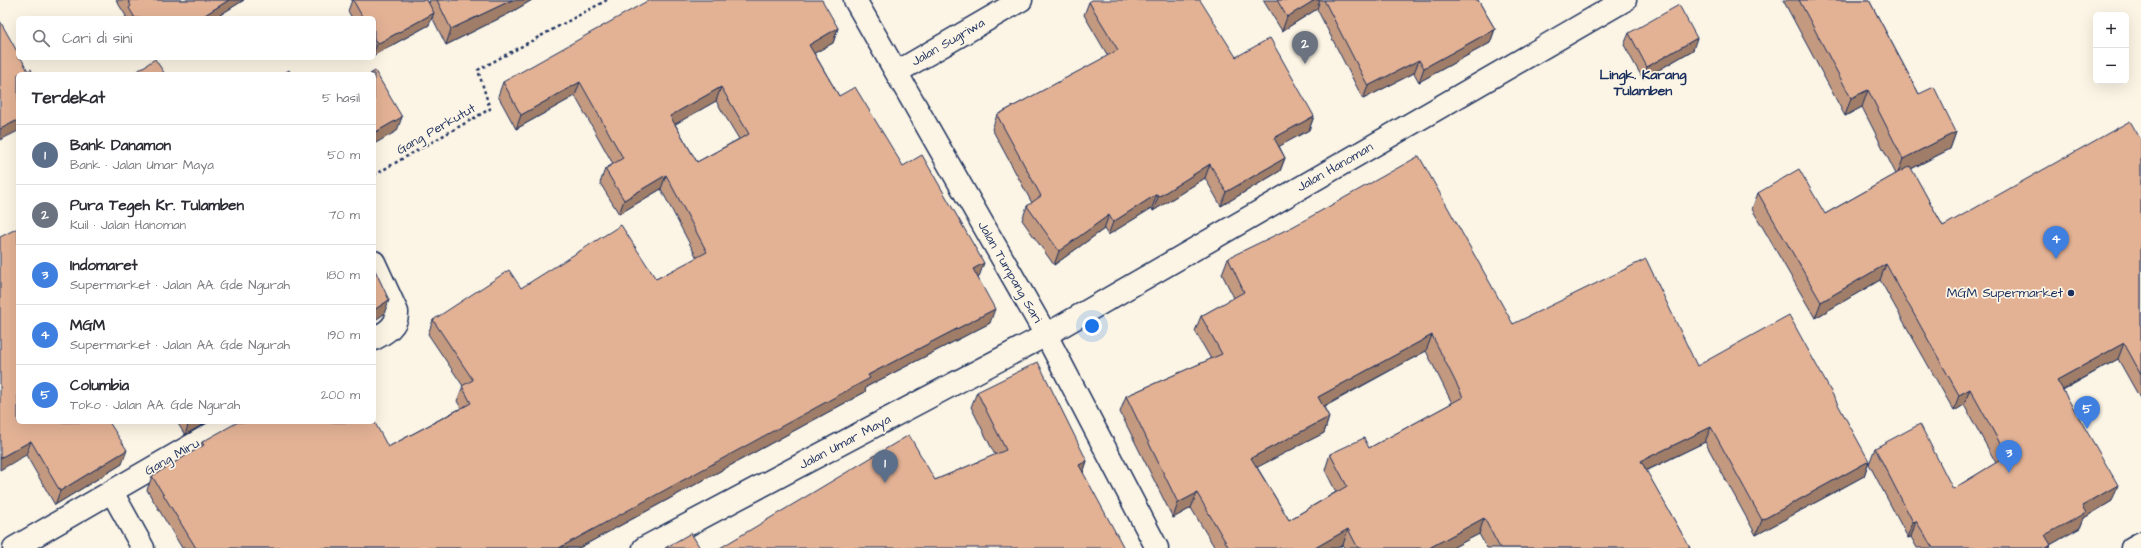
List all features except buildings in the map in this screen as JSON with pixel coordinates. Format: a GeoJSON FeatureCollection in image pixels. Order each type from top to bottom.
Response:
{"type":"FeatureCollection","features":[{"type":"Feature","properties":{"kind":"street","name":"Jalan Tumpang Sari"},"geometry":{"type":"LineString","coordinates":[[855,0],[1046,335],[1157,548]]}},
{"type":"Feature","properties":{"kind":"street","name":"Jalan Sugriwa"},"geometry":{"type":"LineString","coordinates":[[897,72],[1021,0]]}},
{"type":"Feature","properties":{"kind":"street","name":"Jalan Hanoman"},"geometry":{"type":"LineString","coordinates":[[1046,335],[1625,0]]}},
{"type":"Feature","properties":{"kind":"street"},"geometry":{"type":"LineString","coordinates":[[376,266],[397,312],[398,318],[390,328],[376,338]]}},
{"type":"Feature","properties":{"kind":"street","name":"Jalan Umar Maya"},"geometry":{"type":"LineString","coordinates":[[644,548],[1046,335]]}},
{"type":"Feature","properties":{"kind":"street","name":"Gang Miru"},"geometry":{"type":"LineString","coordinates":[[14,548],[229,424]]}},
{"type":"Feature","properties":{"kind":"street"},"geometry":{"type":"LineString","coordinates":[[112,492],[143,548]]}},
{"type":"Feature","properties":{"kind":"street"},"geometry":{"type":"LineString","coordinates":[[2132,548],[2141,543]]}},
{"type":"Feature","properties":{"kind":"path","name":"Gang Perkutut"},"geometry":{"type":"LineString","coordinates":[[376,174],[490,110],[478,70],[607,0]]}},
{"type":"Feature","properties":{"kind":"place","name":"Pura Tegeh Kr. Tulamben"},"geometry":{"type":"Point","coordinates":[1305,64]}},
{"type":"Feature","properties":{"kind":"place","name":"MGM"},"geometry":{"type":"Point","coordinates":[2056,259]}},
{"type":"Feature","properties":{"kind":"place","name":"MGM Supermarket"},"geometry":{"type":"Point","coordinates":[2071,293]}},
{"type":"Feature","properties":{"kind":"place","name":"Columbia"},"geometry":{"type":"Point","coordinates":[2087,429]}},
{"type":"Feature","properties":{"kind":"place","name":"Indomaret"},"geometry":{"type":"Point","coordinates":[2009,473]}},
{"type":"Feature","properties":{"kind":"place","name":"Bank Danamon"},"geometry":{"type":"Point","coordinates":[885,483]}},
{"type":"Feature","properties":{"kind":"district","name":"Lingk. Karang Tulamben"},"geometry":{"type":"Point","coordinates":[1643,84]}}]}
